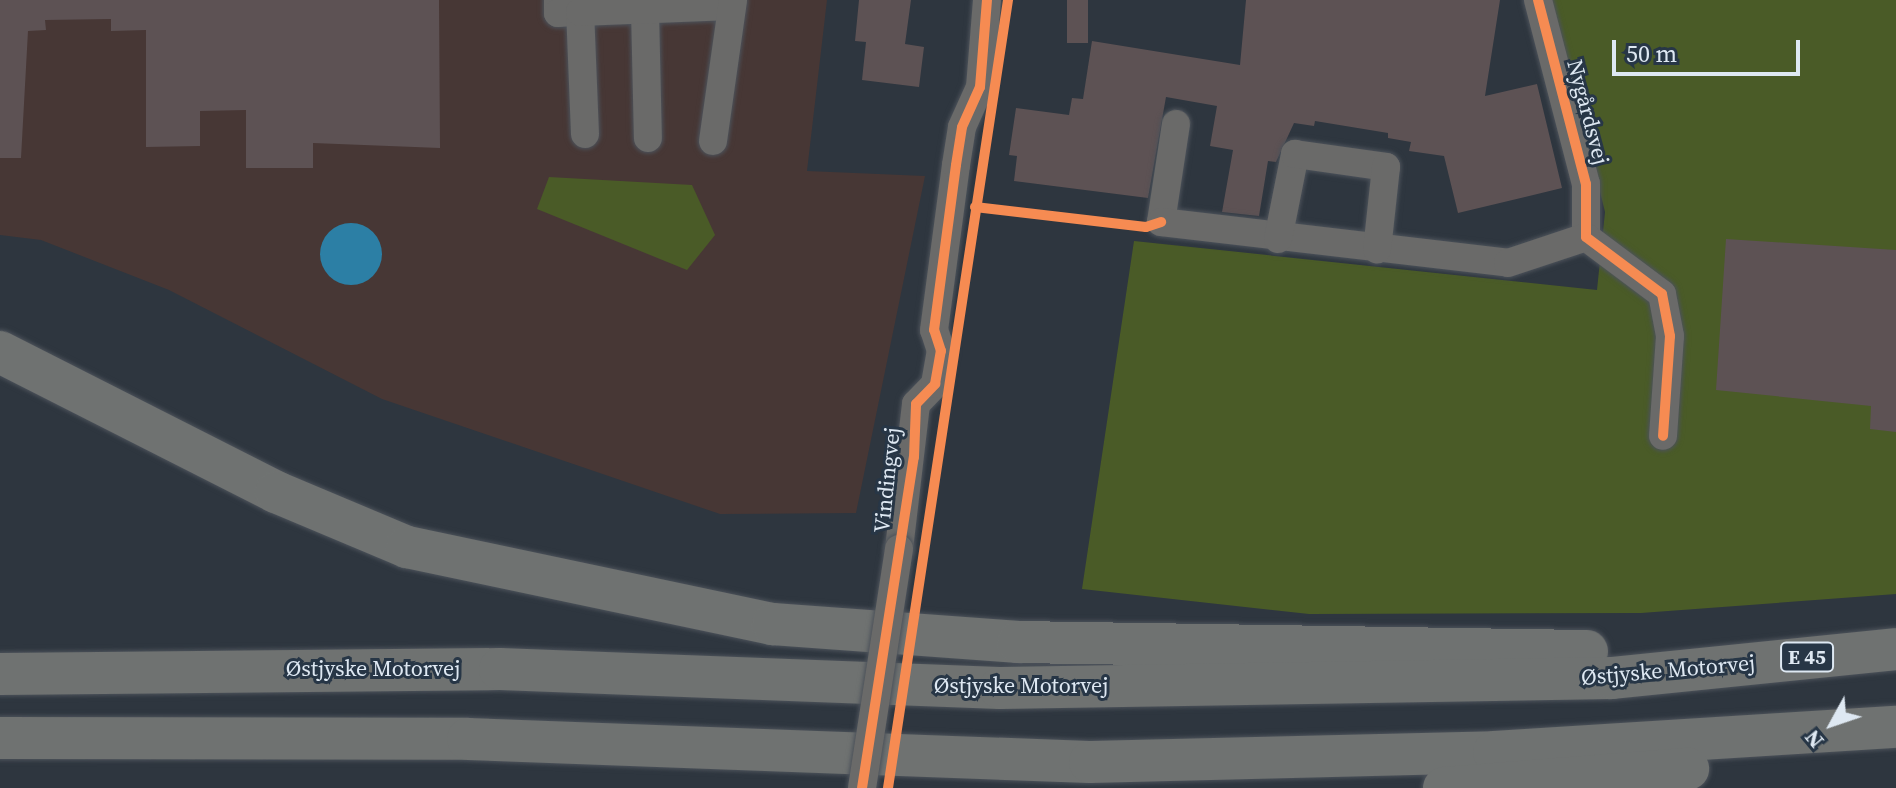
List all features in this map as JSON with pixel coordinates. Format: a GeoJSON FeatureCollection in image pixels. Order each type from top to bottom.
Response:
{"type":"FeatureCollection","features":[{"type":"Feature","properties":{"kind":"highway"},"geometry":{"type":"LineString","coordinates":[[0,352],[276,492],[407,547],[773,624],[1018,642],[1626,651],[1719,665]]}},
{"type":"Feature","properties":{"kind":"highway","name":"Østjyske Motorvej"},"geometry":{"type":"LineString","coordinates":[[0,674],[500,669],[1000,688],[1612,678],[1896,649]]}},
{"type":"Feature","properties":{"kind":"highway"},"geometry":{"type":"LineString","coordinates":[[0,738],[468,739],[1090,762],[1494,752],[1833,734],[1896,727]]}},
{"type":"Feature","properties":{"kind":"highway"},"geometry":{"type":"LineString","coordinates":[[1444,788],[1795,760],[1833,734]]}},
{"type":"Feature","properties":{"kind":"street","name":"Vindingvej"},"geometry":{"type":"LineString","coordinates":[[862,788],[899,549],[916,404],[937,373],[941,351],[934,330],[962,127],[980,87],[987,0]]}},
{"type":"Feature","properties":{"kind":"street","name":"Nygårdsvej"},"geometry":{"type":"LineString","coordinates":[[1538,0],[1586,184],[1586,237]]}},
{"type":"Feature","properties":{"kind":"street"},"geometry":{"type":"LineString","coordinates":[[585,134],[569,6],[645,10],[732,3],[713,141]]}},
{"type":"Feature","properties":{"kind":"street"},"geometry":{"type":"LineString","coordinates":[[645,10],[648,138]]}},
{"type":"Feature","properties":{"kind":"street"},"geometry":{"type":"LineString","coordinates":[[1176,124],[1161,222],[1278,239],[1508,263],[1586,237],[1662,294],[1670,336],[1663,436]]}},
{"type":"Feature","properties":{"kind":"street"},"geometry":{"type":"LineString","coordinates":[[1278,239],[1295,154],[1386,167],[1377,250]]}},
{"type":"Feature","properties":{"kind":"shaded area"},"geometry":{"type":"Polygon","coordinates":[[[0,0],[827,0],[807,171],[925,176],[856,513],[720,514],[382,399],[169,290],[41,240],[0,235],[0,0]]]}},
{"type":"Feature","properties":{"kind":"green space"},"geometry":{"type":"Polygon","coordinates":[[[1552,0],[1896,0],[1896,594],[1641,613],[1309,614],[1082,589],[1134,241],[1597,290],[1605,212],[1552,0]]]}},
{"type":"Feature","properties":{"kind":"green space"},"geometry":{"type":"Polygon","coordinates":[[[549,177],[692,185],[715,235],[687,270],[537,209],[549,177]]]}},
{"type":"Feature","properties":{"kind":"water"},"geometry":{"type":"Polygon","coordinates":[[[351,223],[373,232],[382,254],[373,276],[351,285],[329,276],[320,254],[329,232],[351,223]]]}},
{"type":"Feature","properties":{"kind":"building"},"geometry":{"type":"Polygon","coordinates":[[[0,0],[439,0],[440,148],[313,143],[313,168],[246,168],[246,110],[200,111],[200,146],[146,147],[146,30],[111,31],[111,19],[45,20],[46,30],[28,31],[21,158],[0,158],[0,0]]]}},
{"type":"Feature","properties":{"kind":"building"},"geometry":{"type":"Polygon","coordinates":[[[859,0],[911,0],[905,44],[924,47],[919,87],[862,80],[866,42],[855,41],[859,0]]]}},
{"type":"Feature","properties":{"kind":"building"},"geometry":{"type":"Polygon","coordinates":[[[1067,0],[1088,0],[1088,43],[1067,43],[1067,0]]]}},
{"type":"Feature","properties":{"kind":"building"},"geometry":{"type":"Polygon","coordinates":[[[1246,0],[1500,0],[1485,96],[1537,84],[1562,188],[1458,213],[1444,156],[1409,151],[1411,142],[1388,138],[1388,133],[1315,121],[1314,126],[1294,123],[1276,162],[1268,161],[1259,216],[1222,212],[1233,150],[1210,146],[1217,106],[1166,97],[1148,198],[1014,181],[1017,156],[1009,155],[1016,108],[1069,115],[1072,98],[1083,99],[1092,41],[1240,65],[1246,0]]]}},
{"type":"Feature","properties":{"kind":"building"},"geometry":{"type":"Polygon","coordinates":[[[1726,239],[1896,250],[1896,432],[1870,429],[1871,406],[1716,390],[1726,239]]]}},
{"type":"Feature","properties":{"kind":"cycle path"},"geometry":{"type":"LineString","coordinates":[[862,788],[914,457],[916,404],[935,384],[941,351],[934,330],[962,127],[980,87],[987,0]]}},
{"type":"Feature","properties":{"kind":"cycle path"},"geometry":{"type":"LineString","coordinates":[[888,788],[1008,0]]}},
{"type":"Feature","properties":{"kind":"cycle path"},"geometry":{"type":"LineString","coordinates":[[1538,0],[1586,184],[1586,237],[1662,294],[1670,336],[1663,436]]}},
{"type":"Feature","properties":{"kind":"cycle path"},"geometry":{"type":"LineString","coordinates":[[975,207],[1146,227],[1161,222]]}}]}
